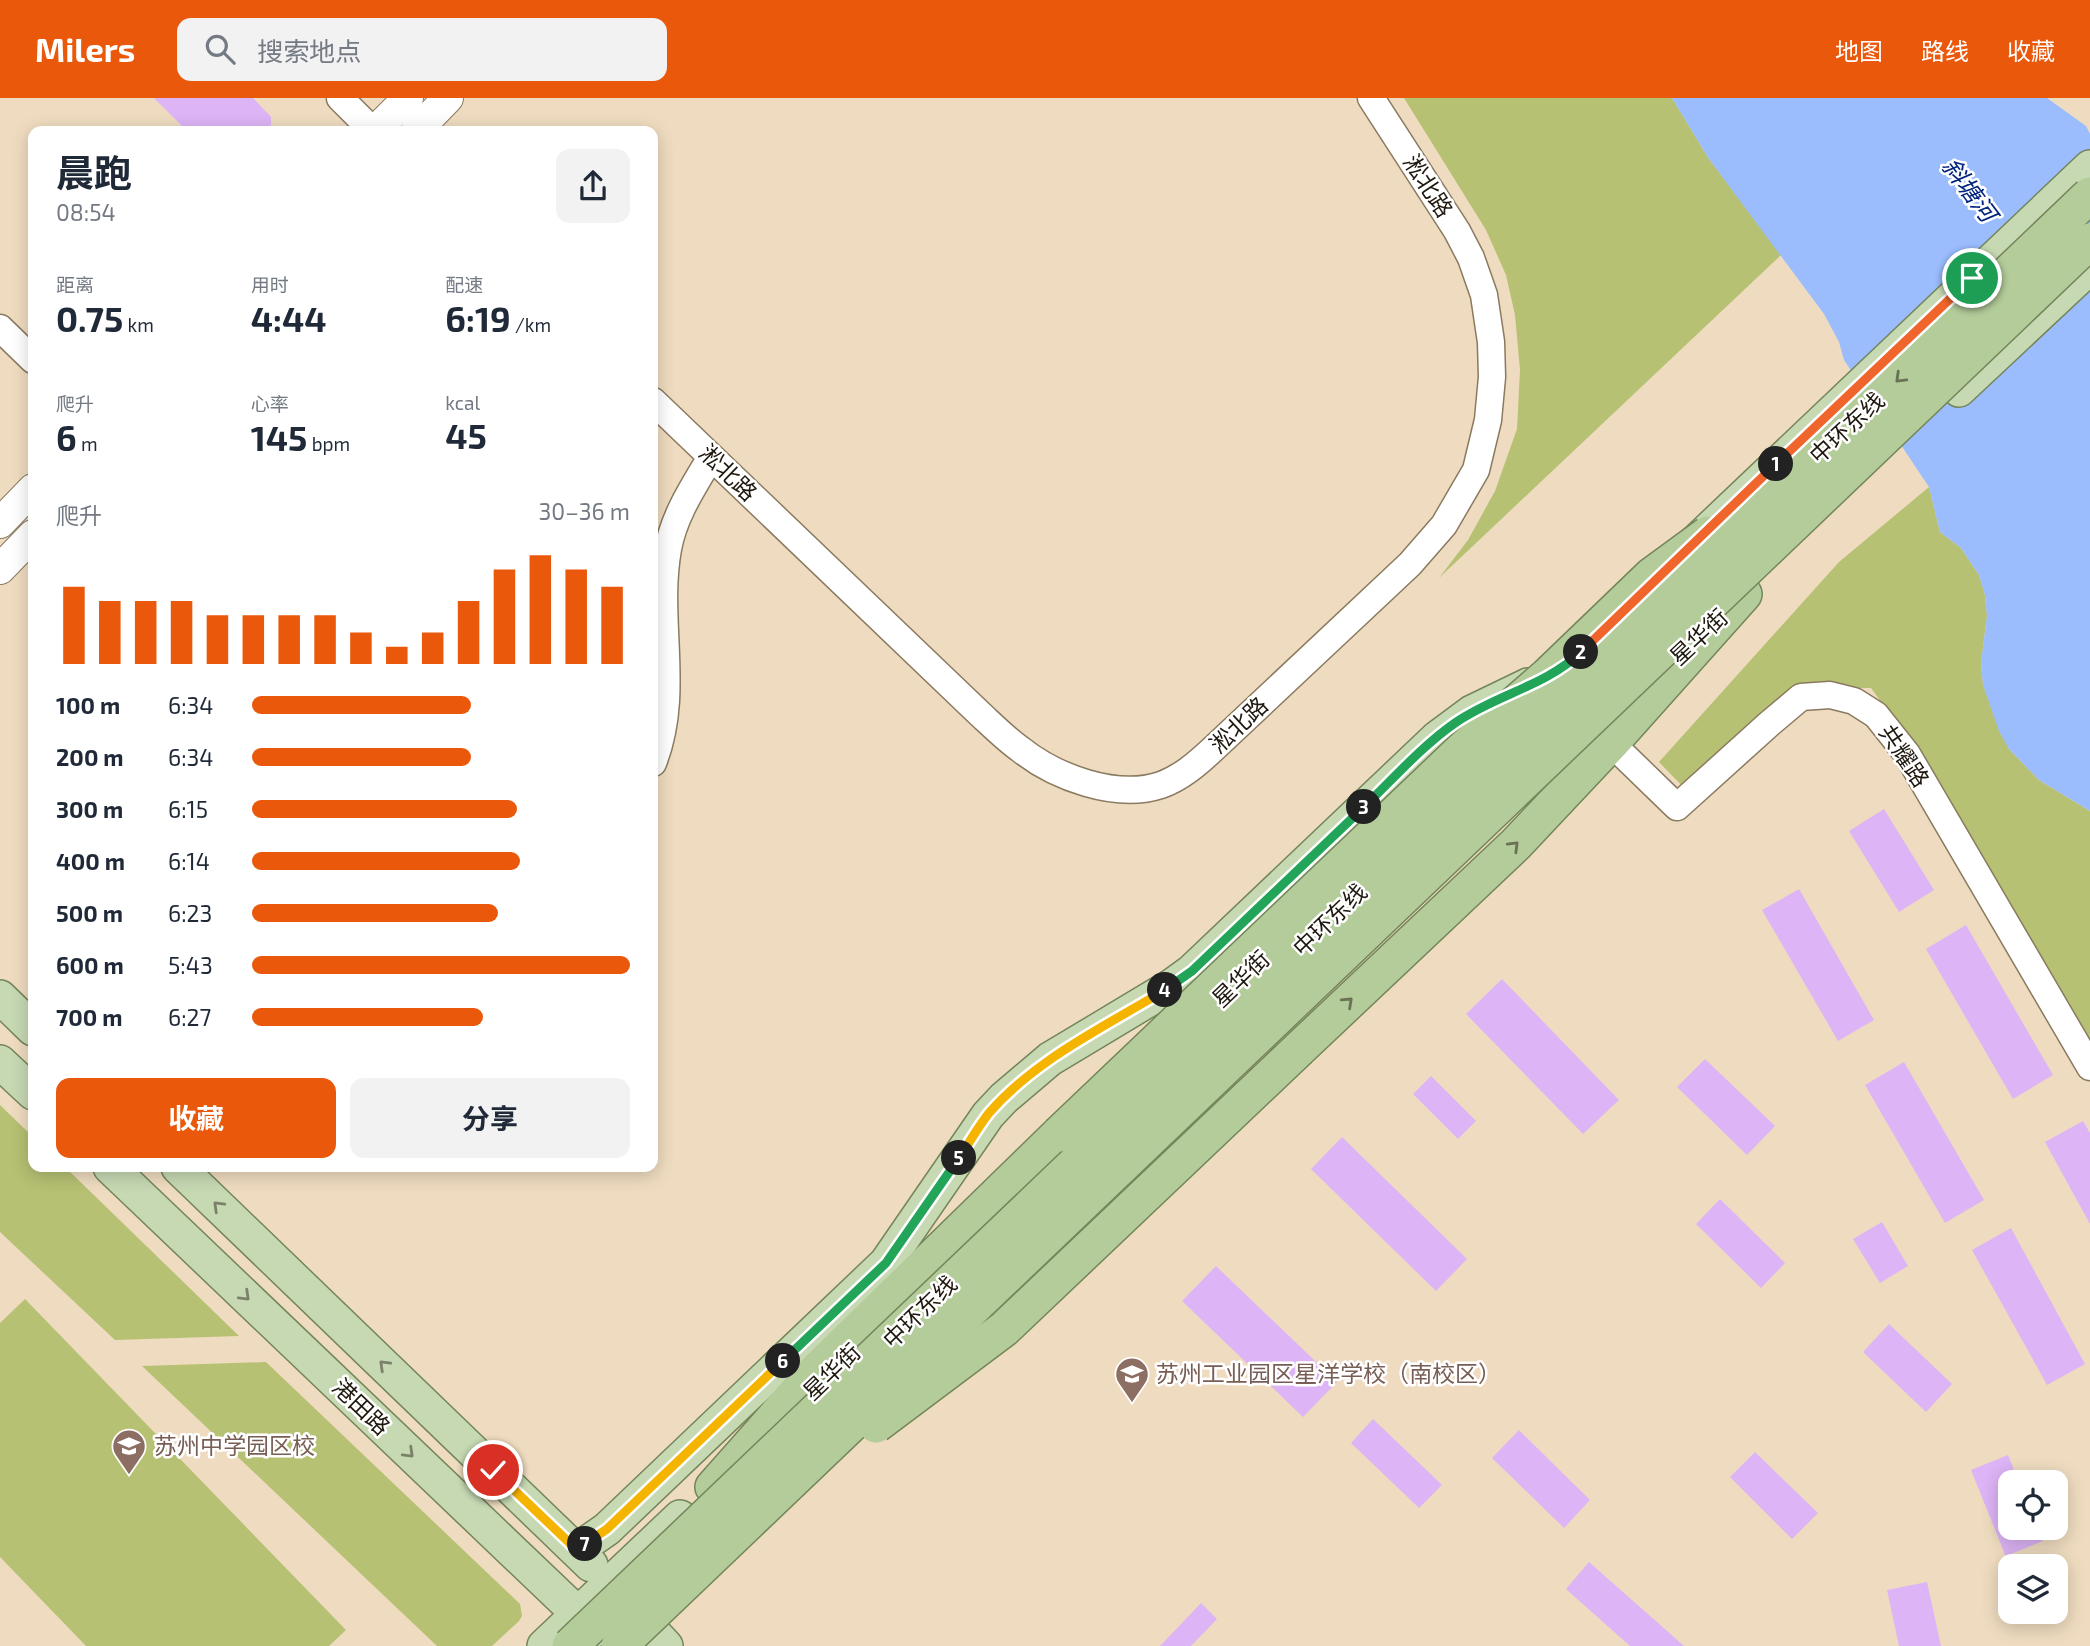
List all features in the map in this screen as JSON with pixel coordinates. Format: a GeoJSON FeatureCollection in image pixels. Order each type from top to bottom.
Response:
{"type":"FeatureCollection","features":[{"type":"Feature","properties":{"kind":"highway","name":"中环东线"},"geometry":{"type":"LineString","coordinates":[[574,1630],[2090,195]]}},
{"type":"Feature","properties":{"kind":"highway","name":"中环东线"},"geometry":{"type":"LineString","coordinates":[[619,1646],[2090,241]]}},
{"type":"Feature","properties":{"kind":"highway"},"geometry":{"type":"LineString","coordinates":[[713,1487],[813,1374],[1059,1134],[1462,750],[1547,676],[1652,575],[1819,453]]}},
{"type":"Feature","properties":{"kind":"highway"},"geometry":{"type":"LineString","coordinates":[[750,1520],[1004,1329],[1516,844],[1606,736],[1744,594]]}},
{"type":"Feature","properties":{"kind":"main road"},"geometry":{"type":"LineString","coordinates":[[379,126],[408,98]]}},
{"type":"Feature","properties":{"kind":"main road"},"geometry":{"type":"LineString","coordinates":[[421,126],[448,98]]}},
{"type":"Feature","properties":{"kind":"main road","name":"星华街"},"geometry":{"type":"LineString","coordinates":[[544,1646],[574,1630],[608,1584],[713,1487],[1565,667],[2090,167]]}},
{"type":"Feature","properties":{"kind":"main road","name":"星华街"},"geometry":{"type":"LineString","coordinates":[[1744,594],[2090,267]]}},
{"type":"Feature","properties":{"kind":"main road"},"geometry":{"type":"LineString","coordinates":[[0,523],[28,494]]}},
{"type":"Feature","properties":{"kind":"main road"},"geometry":{"type":"LineString","coordinates":[[0,569],[28,540]]}},
{"type":"Feature","properties":{"kind":"main road"},"geometry":{"type":"LineString","coordinates":[[577,1550],[607,1529],[886,1263],[988,1115],[1024,1079],[1050,1059],[1192,971],[1454,723],[1565,667]]}},
{"type":"Feature","properties":{"kind":"main road"},"geometry":{"type":"LineString","coordinates":[[654,1642],[1606,736]]}},
{"type":"Feature","properties":{"kind":"main road"},"geometry":{"type":"LineString","coordinates":[[0,997],[28,1024]]}},
{"type":"Feature","properties":{"kind":"main road"},"geometry":{"type":"LineString","coordinates":[[0,1062],[28,1088]]}},
{"type":"Feature","properties":{"kind":"main road","name":"港田路"},"geometry":{"type":"LineString","coordinates":[[115,1172],[574,1630],[612,1646]]}},
{"type":"Feature","properties":{"kind":"main road","name":"港田路"},"geometry":{"type":"LineString","coordinates":[[183,1172],[577,1550],[654,1642]]}},
{"type":"Feature","properties":{"kind":"street"},"geometry":{"type":"LineString","coordinates":[[340,98],[369,126]]}},
{"type":"Feature","properties":{"kind":"street","name":"淞北路"},"geometry":{"type":"LineString","coordinates":[[658,406],[1021,750],[1052,769],[1106,789],[1161,785],[1192,768],[1410,564],[1444,525],[1476,470],[1488,420],[1492,377],[1484,295],[1471,258],[1457,231],[1371,98]]}},
{"type":"Feature","properties":{"kind":"street"},"geometry":{"type":"LineString","coordinates":[[0,328],[28,355]]}},
{"type":"Feature","properties":{"kind":"street"},"geometry":{"type":"LineString","coordinates":[[658,747],[666,721],[664,586],[668,548],[677,516],[711,457]]}},
{"type":"Feature","properties":{"kind":"street","name":"共耀路"},"geometry":{"type":"LineString","coordinates":[[1606,736],[1677,807],[1801,697],[1830,695],[1854,701],[1876,715],[1907,754],[2090,1068]]}},
{"type":"Feature","properties":{"kind":"green space"},"geometry":{"type":"Polygon","coordinates":[[[1404,98],[1672,98],[1709,159],[1782,254],[1439,578],[1468,540],[1495,491],[1517,429],[1520,370],[1515,315],[1506,275],[1486,230],[1404,98]]]}},
{"type":"Feature","properties":{"kind":"green space"},"geometry":{"type":"Polygon","coordinates":[[[1929,487],[1940,532],[1961,548],[1979,575],[1987,616],[1981,663],[1983,685],[2009,749],[2039,780],[2090,811],[2090,1046],[1945,791],[1871,688],[1803,688],[1686,790],[1659,762],[1839,562],[1929,487]]]}},
{"type":"Feature","properties":{"kind":"green space"},"geometry":{"type":"Polygon","coordinates":[[[0,1105],[28,1132],[28,1172],[70,1172],[239,1336],[115,1340],[0,1232],[0,1105]]]}},
{"type":"Feature","properties":{"kind":"green space","name":"苏州中学园区校"},"geometry":{"type":"Polygon","coordinates":[[[25,1299],[346,1630],[329,1646],[86,1646],[0,1557],[0,1323],[25,1299]]]}},
{"type":"Feature","properties":{"kind":"green space"},"geometry":{"type":"Polygon","coordinates":[[[266,1362],[520,1604],[522,1616],[519,1621],[492,1646],[437,1646],[142,1366],[266,1362]]]}},
{"type":"Feature","properties":{"kind":"water","name":"斜塘河"},"geometry":{"type":"Polygon","coordinates":[[[1672,98],[2047,98],[2086,126],[2090,134],[2090,811],[2039,780],[2009,749],[1999,731],[1983,685],[1981,663],[1987,616],[1979,575],[1961,548],[1940,532],[1929,487],[1844,360],[1839,342],[1824,314],[1709,159],[1672,98]]]}},
{"type":"Feature","properties":{"kind":"building"},"geometry":{"type":"Polygon","coordinates":[[[154,98],[253,98],[271,117],[270,126],[182,126],[154,98]]]}},
{"type":"Feature","properties":{"kind":"building"},"geometry":{"type":"Polygon","coordinates":[[[1884,809],[1934,890],[1899,912],[1849,831],[1884,809]]]}},
{"type":"Feature","properties":{"kind":"building"},"geometry":{"type":"Polygon","coordinates":[[[1799,889],[1874,1020],[1838,1041],[1762,910],[1799,889]]]}},
{"type":"Feature","properties":{"kind":"building"},"geometry":{"type":"Polygon","coordinates":[[[1966,925],[2053,1075],[2013,1099],[1926,949],[1966,925]]]}},
{"type":"Feature","properties":{"kind":"building"},"geometry":{"type":"Polygon","coordinates":[[[1502,979],[1619,1100],[1583,1134],[1466,1014],[1502,979]]]}},
{"type":"Feature","properties":{"kind":"building"},"geometry":{"type":"Polygon","coordinates":[[[1705,1059],[1775,1126],[1747,1155],[1677,1087],[1705,1059]]]}},
{"type":"Feature","properties":{"kind":"building"},"geometry":{"type":"Polygon","coordinates":[[[1904,1062],[1984,1200],[1945,1223],[1865,1085],[1904,1062]]]}},
{"type":"Feature","properties":{"kind":"building"},"geometry":{"type":"Polygon","coordinates":[[[1431,1076],[1476,1121],[1458,1139],[1413,1094],[1431,1076]]]}},
{"type":"Feature","properties":{"kind":"building"},"geometry":{"type":"Polygon","coordinates":[[[2083,1121],[2090,1133],[2090,1224],[2045,1142],[2083,1121]]]}},
{"type":"Feature","properties":{"kind":"building"},"geometry":{"type":"Polygon","coordinates":[[[1342,1137],[1467,1259],[1436,1291],[1311,1169],[1342,1137]]]}},
{"type":"Feature","properties":{"kind":"building"},"geometry":{"type":"Polygon","coordinates":[[[1720,1199],[1785,1263],[1761,1288],[1696,1224],[1720,1199]]]}},
{"type":"Feature","properties":{"kind":"building"},"geometry":{"type":"Polygon","coordinates":[[[1882,1222],[1908,1266],[1880,1283],[1853,1239],[1882,1222]]]}},
{"type":"Feature","properties":{"kind":"building"},"geometry":{"type":"Polygon","coordinates":[[[2011,1228],[2085,1364],[2047,1385],[1972,1250],[2011,1228]]]}},
{"type":"Feature","properties":{"kind":"building"},"geometry":{"type":"Polygon","coordinates":[[[1216,1266],[1337,1382],[1303,1417],[1182,1301],[1216,1266]]]}},
{"type":"Feature","properties":{"kind":"building"},"geometry":{"type":"Polygon","coordinates":[[[1889,1324],[1952,1384],[1926,1412],[1863,1352],[1889,1324]]]}},
{"type":"Feature","properties":{"kind":"building"},"geometry":{"type":"Polygon","coordinates":[[[1373,1419],[1442,1485],[1419,1508],[1351,1443],[1373,1419]]]}},
{"type":"Feature","properties":{"kind":"building"},"geometry":{"type":"Polygon","coordinates":[[[1519,1430],[1590,1500],[1564,1528],[1492,1458],[1519,1430]]]}},
{"type":"Feature","properties":{"kind":"building"},"geometry":{"type":"Polygon","coordinates":[[[1755,1452],[1818,1513],[1792,1539],[1730,1477],[1755,1452]]]}},
{"type":"Feature","properties":{"kind":"building"},"geometry":{"type":"Polygon","coordinates":[[[2008,1455],[2014,1470],[1998,1470],[1998,1537],[1971,1470],[2008,1455]]]}},
{"type":"Feature","properties":{"kind":"building"},"geometry":{"type":"Polygon","coordinates":[[[1999,1540],[2043,1541],[2011,1554],[2005,1554],[1999,1540]]]}},
{"type":"Feature","properties":{"kind":"building"},"geometry":{"type":"Polygon","coordinates":[[[1589,1562],[1684,1646],[1630,1646],[1566,1589],[1589,1562]]]}},
{"type":"Feature","properties":{"kind":"building"},"geometry":{"type":"Polygon","coordinates":[[[1927,1582],[1941,1646],[1899,1646],[1887,1590],[1927,1582]]]}},
{"type":"Feature","properties":{"kind":"building"},"geometry":{"type":"Polygon","coordinates":[[[1201,1603],[1217,1619],[1191,1646],[1160,1646],[1201,1603]]]}},
{"type":"Feature","properties":{"kind":"place","name":"苏州工业园区星洋学校（南校区）"},"geometry":{"type":"Point","coordinates":[1132,1404]}},
{"type":"Feature","properties":{"kind":"place","name":"苏州中学园区校"},"geometry":{"type":"Point","coordinates":[129,1476]}},
{"type":"Feature","properties":{"kind":"route"},"geometry":{"type":"LineString","coordinates":[[493,1470],[577,1550],[607,1529],[886,1263],[988,1115],[1024,1079],[1050,1059],[1192,971],[1454,723],[1565,667],[1972,278]]}}]}
